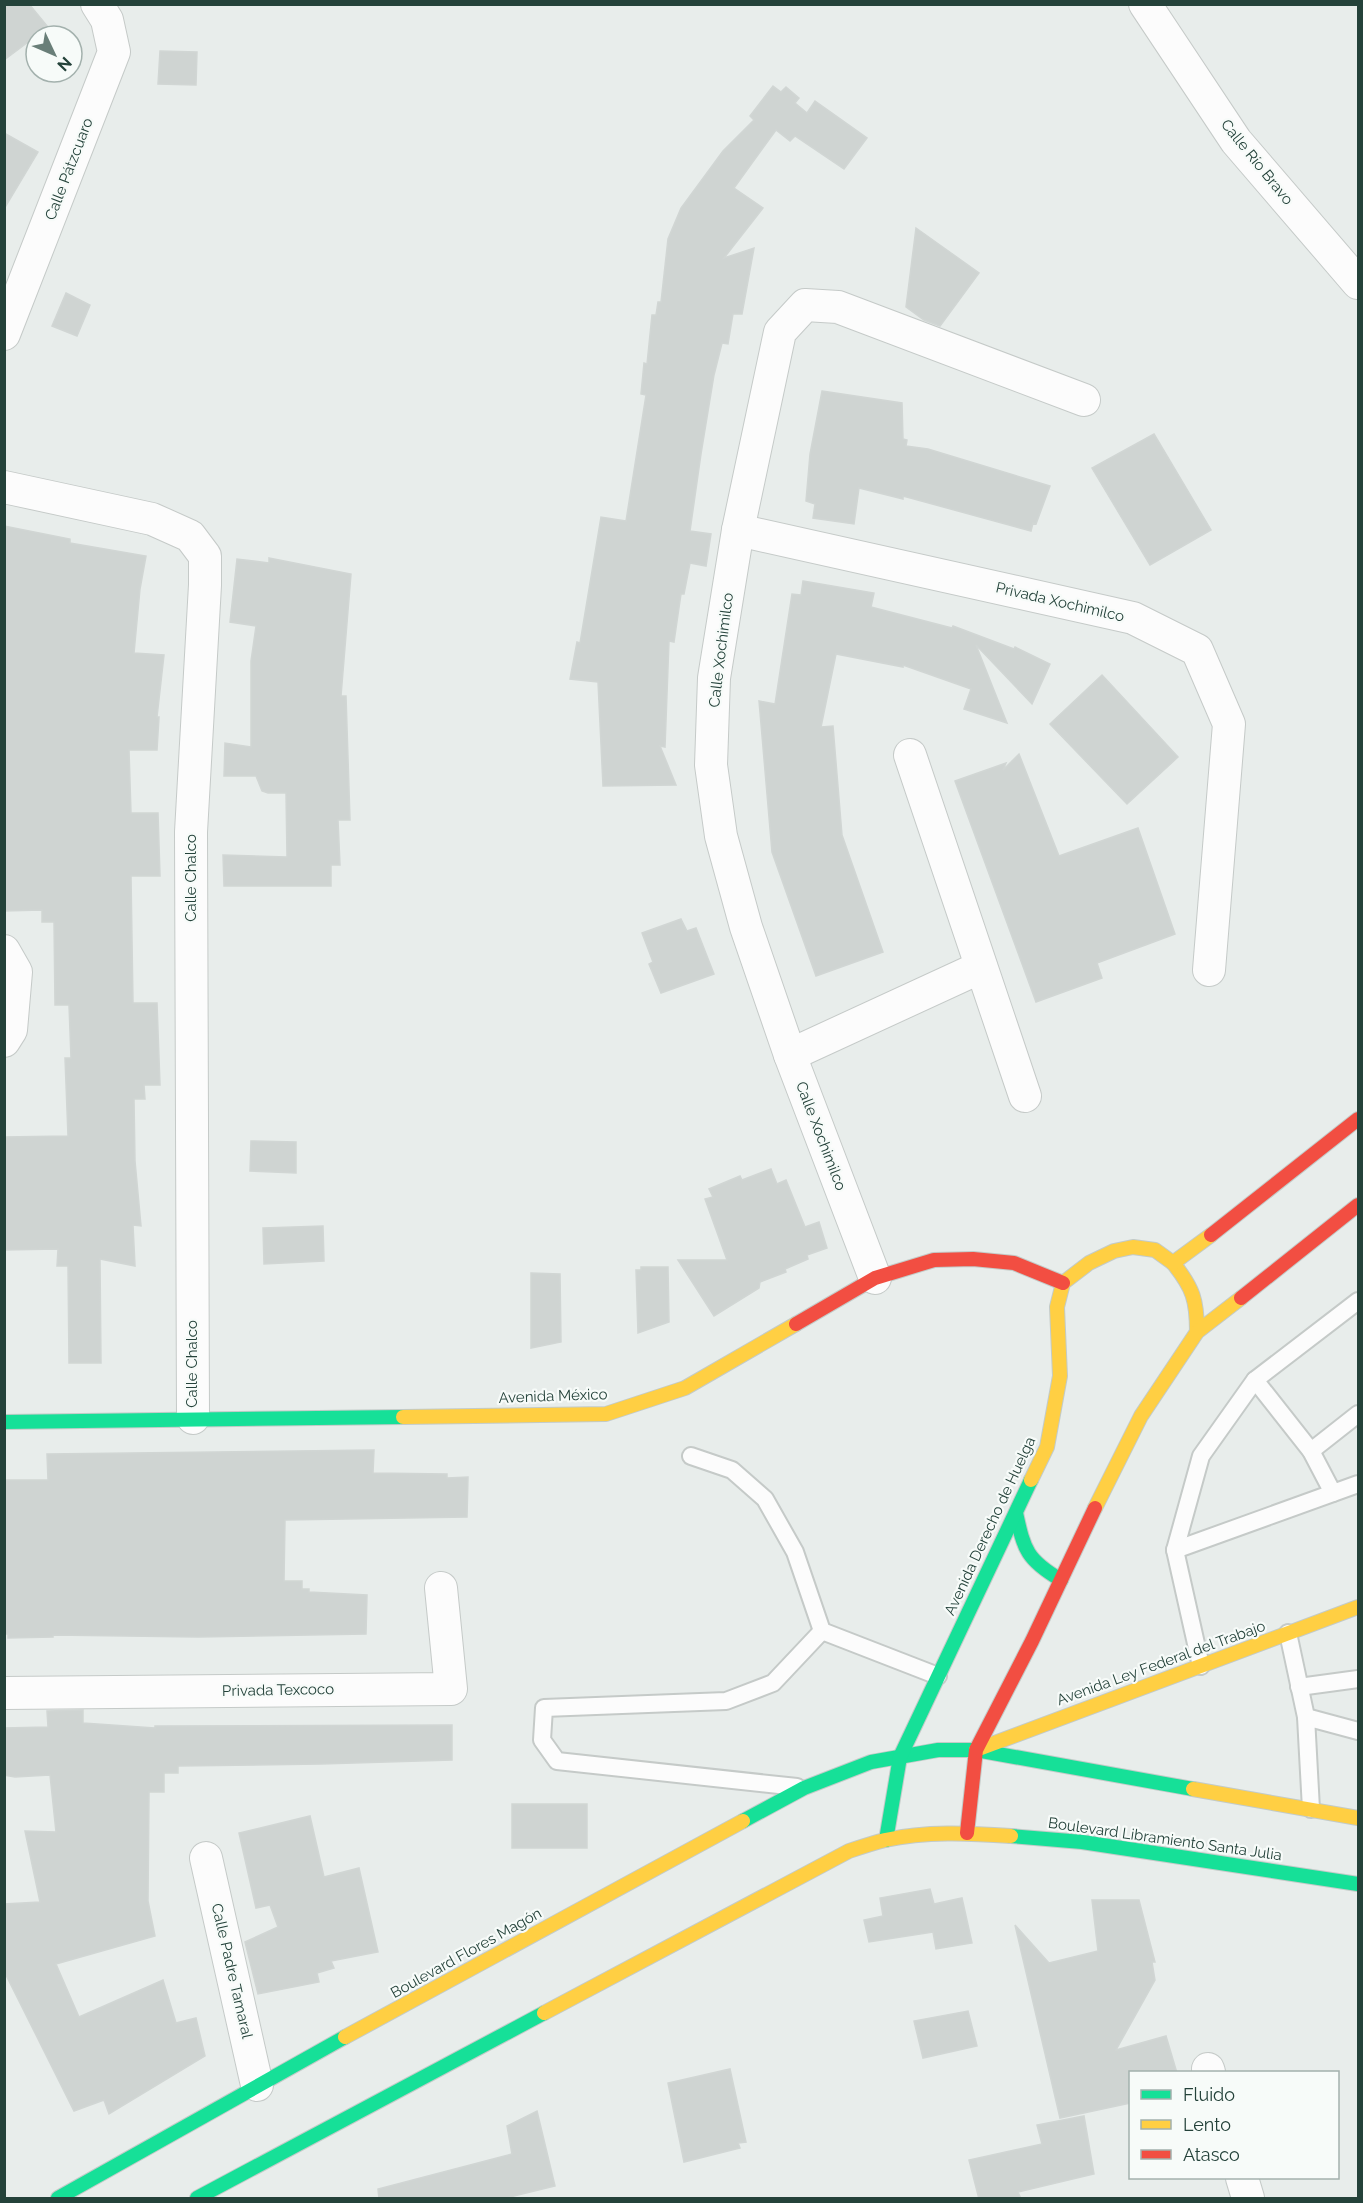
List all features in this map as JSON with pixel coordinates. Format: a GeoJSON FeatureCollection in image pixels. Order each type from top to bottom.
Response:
{"type":"FeatureCollection","features":[{"type":"Feature","properties":{"kind":"main road"},"geometry":{"type":"LineString","coordinates":[[1173,1263],[1359,1119]]}},
{"type":"Feature","properties":{"kind":"main road"},"geometry":{"type":"LineString","coordinates":[[967,1833],[975,1750],[1141,1416],[1197,1332],[1359,1205]]}},
{"type":"Feature","properties":{"kind":"main road"},"geometry":{"type":"LineString","coordinates":[[1063,1283],[1089,1263],[1114,1251],[1133,1247],[1155,1250],[1173,1263],[1190,1283],[1197,1301],[1197,1332]]}},
{"type":"Feature","properties":{"kind":"main road","name":"Avenida México"},"geometry":{"type":"LineString","coordinates":[[4,1422],[606,1414],[685,1388],[875,1278],[934,1260],[972,1259],[1014,1263],[1063,1283]]}},
{"type":"Feature","properties":{"kind":"main road","name":"Avenida Derecho de Huelga"},"geometry":{"type":"LineString","coordinates":[[886,1840],[900,1756],[1047,1447],[1060,1376],[1057,1307],[1063,1283]]}},
{"type":"Feature","properties":{"kind":"main road"},"geometry":{"type":"LineString","coordinates":[[1016,1513],[1028,1555],[1037,1567],[1061,1580]]}},
{"type":"Feature","properties":{"kind":"main road","name":"Avenida Ley Federal del Trabajo"},"geometry":{"type":"LineString","coordinates":[[975,1750],[1359,1607]]}},
{"type":"Feature","properties":{"kind":"main road","name":"Boulevard Flores Magón"},"geometry":{"type":"LineString","coordinates":[[58,2199],[257,2085],[804,1788],[871,1762],[938,1750],[975,1750]]}},
{"type":"Feature","properties":{"kind":"main road"},"geometry":{"type":"LineString","coordinates":[[975,1750],[1359,1818]]}},
{"type":"Feature","properties":{"kind":"main road","name":"Boulevard Libramiento Santa Julia"},"geometry":{"type":"LineString","coordinates":[[886,1840],[967,1833],[1082,1842],[1359,1884]]}},
{"type":"Feature","properties":{"kind":"main road"},"geometry":{"type":"LineString","coordinates":[[197,2199],[849,1851],[886,1840]]}},
{"type":"Feature","properties":{"kind":"street","name":"Calle Pátzcuaro"},"geometry":{"type":"LineString","coordinates":[[4,334],[114,52],[107,20],[97,4]]}},
{"type":"Feature","properties":{"kind":"street","name":"Calle Río Bravo"},"geometry":{"type":"LineString","coordinates":[[1145,4],[1236,141],[1359,283]]}},
{"type":"Feature","properties":{"kind":"street","name":"Calle Xochimilco"},"geometry":{"type":"LineString","coordinates":[[875,1278],[790,1055],[746,927],[721,836],[711,765],[714,678],[738,530],[780,332],[806,305],[838,308],[1084,400]]}},
{"type":"Feature","properties":{"kind":"street","name":"Calle Chalco"},"geometry":{"type":"LineString","coordinates":[[4,487],[152,519],[190,536],[205,556],[191,832],[193,1418]]}},
{"type":"Feature","properties":{"kind":"street","name":"Privada Xochimilco"},"geometry":{"type":"LineString","coordinates":[[738,530],[1133,618],[1197,650],[1229,724],[1209,970]]}},
{"type":"Feature","properties":{"kind":"street"},"geometry":{"type":"LineString","coordinates":[[910,755],[1025,1096]]}},
{"type":"Feature","properties":{"kind":"street"},"geometry":{"type":"LineString","coordinates":[[4,951],[16,972],[11,1030],[4,1041]]}},
{"type":"Feature","properties":{"kind":"street"},"geometry":{"type":"LineString","coordinates":[[790,1055],[981,968]]}},
{"type":"Feature","properties":{"kind":"street","name":"Privada Texcoco"},"geometry":{"type":"LineString","coordinates":[[4,1693],[451,1689],[441,1588]]}},
{"type":"Feature","properties":{"kind":"street","name":"Calle Padre Tamaral"},"geometry":{"type":"LineString","coordinates":[[207,1858],[257,2085]]}},
{"type":"Feature","properties":{"kind":"street"},"geometry":{"type":"LineString","coordinates":[[1242,2179],[1248,2199]]}},
{"type":"Feature","properties":{"kind":"lane"},"geometry":{"type":"LineString","coordinates":[[1201,1666],[1175,1550],[1201,1456],[1255,1380],[1359,1301]]}},
{"type":"Feature","properties":{"kind":"lane"},"geometry":{"type":"LineString","coordinates":[[1255,1380],[1311,1451],[1334,1493]]}},
{"type":"Feature","properties":{"kind":"lane"},"geometry":{"type":"LineString","coordinates":[[1311,1451],[1359,1414]]}},
{"type":"Feature","properties":{"kind":"lane"},"geometry":{"type":"LineString","coordinates":[[691,1456],[732,1470],[765,1499],[795,1552],[822,1631],[938,1676]]}},
{"type":"Feature","properties":{"kind":"lane"},"geometry":{"type":"LineString","coordinates":[[1175,1550],[1359,1484]]}},
{"type":"Feature","properties":{"kind":"lane"},"geometry":{"type":"LineString","coordinates":[[804,1788],[557,1761],[542,1740],[544,1708],[726,1701],[773,1683],[822,1631]]}},
{"type":"Feature","properties":{"kind":"lane"},"geometry":{"type":"LineString","coordinates":[[1288,1633],[1306,1717],[1311,1809]]}},
{"type":"Feature","properties":{"kind":"lane"},"geometry":{"type":"LineString","coordinates":[[1299,1687],[1359,1679]]}},
{"type":"Feature","properties":{"kind":"lane"},"geometry":{"type":"LineString","coordinates":[[1306,1717],[1359,1731]]}},
{"type":"Feature","properties":{"kind":"building"},"geometry":{"type":"Polygon","coordinates":[[[4,4],[29,4],[46,24],[24,24],[24,45],[4,60],[4,4]]]}},
{"type":"Feature","properties":{"kind":"building"},"geometry":{"type":"Polygon","coordinates":[[[160,51],[197,52],[196,85],[158,84],[160,51]]]}},
{"type":"Feature","properties":{"kind":"building"},"geometry":{"type":"Polygon","coordinates":[[[773,86],[781,92],[786,87],[799,98],[795,103],[807,113],[815,101],[867,138],[844,169],[795,136],[790,141],[776,130],[734,188],[763,208],[724,258],[754,248],[742,314],[733,314],[728,344],[722,343],[714,375],[701,454],[690,531],[711,534],[706,566],[690,563],[684,594],[681,594],[674,642],[669,641],[665,747],[660,746],[676,785],[603,786],[598,682],[570,679],[577,642],[580,643],[601,517],[626,521],[646,395],[641,394],[644,363],[647,364],[652,315],[656,315],[658,302],[661,302],[668,239],[681,208],[723,151],[754,120],[750,116],[773,86]]]}},
{"type":"Feature","properties":{"kind":"building"},"geometry":{"type":"Polygon","coordinates":[[[4,133],[38,152],[4,209],[4,133]]]}},
{"type":"Feature","properties":{"kind":"building"},"geometry":{"type":"Polygon","coordinates":[[[916,228],[979,273],[940,326],[924,320],[906,307],[916,228]]]}},
{"type":"Feature","properties":{"kind":"building"},"geometry":{"type":"Polygon","coordinates":[[[66,293],[90,305],[77,336],[52,326],[66,293]]]}},
{"type":"Feature","properties":{"kind":"building"},"geometry":{"type":"Polygon","coordinates":[[[822,391],[902,403],[903,439],[907,440],[906,446],[928,449],[1050,486],[1036,524],[1033,523],[1031,531],[903,496],[903,499],[859,488],[854,524],[813,518],[815,504],[806,501],[810,454],[822,391]]]}},
{"type":"Feature","properties":{"kind":"building"},"geometry":{"type":"Polygon","coordinates":[[[1154,434],[1211,530],[1150,565],[1092,468],[1154,434]]]}},
{"type":"Feature","properties":{"kind":"building"},"geometry":{"type":"Polygon","coordinates":[[[4,526],[70,539],[70,543],[146,556],[140,589],[134,653],[164,655],[157,717],[159,717],[157,750],[129,750],[131,813],[158,813],[160,876],[131,876],[133,1003],[157,1003],[160,1085],[144,1085],[145,1099],[134,1099],[135,1161],[141,1226],[133,1225],[135,1266],[100,1259],[101,1363],[69,1363],[68,1266],[57,1266],[58,1249],[4,1250],[4,1137],[68,1136],[65,1058],[71,1058],[69,1005],[55,1005],[54,922],[42,922],[42,910],[4,911],[4,526]]]}},
{"type":"Feature","properties":{"kind":"building"},"geometry":{"type":"Polygon","coordinates":[[[269,558],[351,574],[341,696],[346,696],[350,820],[338,820],[340,865],[331,865],[331,886],[224,886],[223,855],[287,857],[286,793],[262,791],[256,776],[224,776],[225,743],[251,747],[251,661],[256,626],[230,622],[237,559],[269,563],[269,558]]]}},
{"type":"Feature","properties":{"kind":"building"},"geometry":{"type":"Polygon","coordinates":[[[803,581],[874,593],[871,607],[952,628],[953,626],[1014,649],[1015,647],[1050,664],[1032,704],[976,645],[1007,723],[964,709],[971,689],[903,665],[903,667],[836,654],[821,727],[833,726],[842,835],[883,952],[816,976],[772,852],[759,701],[775,704],[792,594],[801,595],[803,581]]]}},
{"type":"Feature","properties":{"kind":"building"},"geometry":{"type":"Polygon","coordinates":[[[1102,675],[1178,757],[1127,804],[1050,724],[1102,675]]]}},
{"type":"Feature","properties":{"kind":"building"},"geometry":{"type":"Polygon","coordinates":[[[1019,754],[1059,856],[1138,828],[1175,934],[1097,963],[1102,978],[1036,1002],[955,781],[1006,763],[1003,770],[1019,754]]]}},
{"type":"Feature","properties":{"kind":"building"},"geometry":{"type":"Polygon","coordinates":[[[681,919],[687,931],[696,928],[714,974],[661,993],[649,964],[653,962],[642,933],[681,919]]]}},
{"type":"Feature","properties":{"kind":"building"},"geometry":{"type":"Polygon","coordinates":[[[251,1141],[296,1142],[296,1173],[250,1171],[251,1141]]]}},
{"type":"Feature","properties":{"kind":"building"},"geometry":{"type":"Polygon","coordinates":[[[771,1169],[777,1184],[786,1180],[805,1227],[819,1222],[827,1248],[807,1255],[808,1259],[785,1269],[786,1272],[760,1282],[759,1288],[714,1316],[678,1260],[727,1260],[705,1199],[713,1197],[709,1189],[740,1176],[742,1180],[771,1169]]]}},
{"type":"Feature","properties":{"kind":"building"},"geometry":{"type":"Polygon","coordinates":[[[323,1226],[324,1261],[264,1264],[263,1228],[323,1226]]]}},
{"type":"Feature","properties":{"kind":"building"},"geometry":{"type":"Polygon","coordinates":[[[641,1267],[668,1267],[669,1322],[638,1333],[636,1270],[641,1270],[641,1267]]]}},
{"type":"Feature","properties":{"kind":"building"},"geometry":{"type":"Polygon","coordinates":[[[531,1273],[560,1274],[561,1342],[531,1348],[531,1273]]]}},
{"type":"Feature","properties":{"kind":"building"},"geometry":{"type":"Polygon","coordinates":[[[374,1450],[373,1473],[447,1474],[447,1478],[468,1477],[467,1517],[285,1520],[284,1581],[302,1581],[302,1589],[309,1589],[309,1592],[367,1595],[366,1634],[198,1637],[53,1635],[53,1637],[8,1638],[8,1634],[4,1634],[4,1480],[48,1480],[47,1454],[374,1450]]]}},
{"type":"Feature","properties":{"kind":"building"},"geometry":{"type":"Polygon","coordinates":[[[83,1710],[83,1723],[155,1728],[155,1726],[452,1725],[452,1760],[178,1766],[178,1773],[164,1773],[164,1792],[149,1792],[148,1901],[155,1936],[56,1964],[79,2017],[163,1980],[176,2023],[196,2018],[205,2056],[109,2114],[104,2100],[74,2111],[4,1971],[4,1904],[40,1902],[25,1831],[56,1832],[50,1775],[15,1777],[4,1775],[4,1728],[48,1727],[47,1711],[83,1710]]]}},
{"type":"Feature","properties":{"kind":"building"},"geometry":{"type":"Polygon","coordinates":[[[512,1804],[587,1804],[587,1848],[512,1848],[512,1804]]]}},
{"type":"Feature","properties":{"kind":"building"},"geometry":{"type":"Polygon","coordinates":[[[310,1816],[324,1877],[359,1868],[378,1952],[331,1961],[334,1968],[317,1973],[319,1982],[258,1994],[245,1942],[278,1927],[270,1905],[256,1908],[239,1833],[310,1816]]]}},
{"type":"Feature","properties":{"kind":"building"},"geometry":{"type":"Polygon","coordinates":[[[930,1889],[934,1904],[962,1898],[972,1943],[936,1949],[933,1932],[869,1942],[864,1920],[883,1916],[880,1898],[930,1889]]]}},
{"type":"Feature","properties":{"kind":"building"},"geometry":{"type":"Polygon","coordinates":[[[1092,1900],[1139,1900],[1155,1962],[1152,1962],[1155,1980],[1116,2050],[1166,2036],[1176,2071],[1129,2071],[1129,2103],[1060,2118],[1015,1925],[1049,1963],[1098,1951],[1092,1900]]]}},
{"type":"Feature","properties":{"kind":"building"},"geometry":{"type":"Polygon","coordinates":[[[968,2011],[977,2046],[923,2058],[914,2021],[968,2011]]]}},
{"type":"Feature","properties":{"kind":"building"},"geometry":{"type":"Polygon","coordinates":[[[730,2069],[746,2142],[738,2143],[740,2148],[684,2162],[668,2083],[730,2069]]]}},
{"type":"Feature","properties":{"kind":"building"},"geometry":{"type":"Polygon","coordinates":[[[537,2111],[555,2186],[502,2199],[379,2199],[378,2189],[512,2154],[507,2126],[537,2111]]]}},
{"type":"Feature","properties":{"kind":"building"},"geometry":{"type":"Polygon","coordinates":[[[1084,2116],[1094,2174],[1018,2192],[1021,2199],[979,2199],[969,2160],[1042,2144],[1037,2125],[1084,2116]]]}},
{"type":"Feature","properties":{"kind":"traffic: fast"},"geometry":{"type":"LineString","coordinates":[[4,1422],[403,1417]]}},
{"type":"Feature","properties":{"kind":"traffic: fast"},"geometry":{"type":"LineString","coordinates":[[886,1840],[900,1757],[1031,1480]]}},
{"type":"Feature","properties":{"kind":"traffic: fast"},"geometry":{"type":"LineString","coordinates":[[1016,1513],[1029,1553],[1041,1566],[1061,1580]]}},
{"type":"Feature","properties":{"kind":"traffic: fast"},"geometry":{"type":"LineString","coordinates":[[743,1821],[804,1788],[871,1762],[938,1750],[976,1750],[1193,1789]]}},
{"type":"Feature","properties":{"kind":"traffic: fast"},"geometry":{"type":"LineString","coordinates":[[1011,1836],[1082,1842],[1358,1884]]}},
{"type":"Feature","properties":{"kind":"traffic: fast"},"geometry":{"type":"LineString","coordinates":[[197,2198],[544,2013]]}},
{"type":"Feature","properties":{"kind":"traffic: fast"},"geometry":{"type":"LineString","coordinates":[[58,2198],[345,2037]]}},
{"type":"Feature","properties":{"kind":"traffic: slow"},"geometry":{"type":"LineString","coordinates":[[1031,1480],[1047,1447],[1060,1376],[1057,1307],[1063,1283],[1089,1263],[1114,1251],[1133,1247],[1155,1250],[1173,1263],[1211,1235]]}},
{"type":"Feature","properties":{"kind":"traffic: slow"},"geometry":{"type":"LineString","coordinates":[[1173,1263],[1189,1287],[1195,1303],[1197,1332]]}},
{"type":"Feature","properties":{"kind":"traffic: slow"},"geometry":{"type":"LineString","coordinates":[[1095,1508],[1141,1416],[1197,1332],[1241,1298]]}},
{"type":"Feature","properties":{"kind":"traffic: slow"},"geometry":{"type":"LineString","coordinates":[[403,1417],[606,1414],[685,1388],[796,1324]]}},
{"type":"Feature","properties":{"kind":"traffic: slow"},"geometry":{"type":"LineString","coordinates":[[976,1750],[1358,1607]]}},
{"type":"Feature","properties":{"kind":"traffic: slow"},"geometry":{"type":"LineString","coordinates":[[1193,1789],[1358,1818]]}},
{"type":"Feature","properties":{"kind":"traffic: slow"},"geometry":{"type":"LineString","coordinates":[[345,2037],[743,1821]]}},
{"type":"Feature","properties":{"kind":"traffic: slow"},"geometry":{"type":"LineString","coordinates":[[544,2013],[849,1851],[885,1840],[916,1835],[1011,1836]]}},
{"type":"Feature","properties":{"kind":"traffic: jam"},"geometry":{"type":"LineString","coordinates":[[1211,1235],[1358,1119]]}},
{"type":"Feature","properties":{"kind":"traffic: jam"},"geometry":{"type":"LineString","coordinates":[[1241,1298],[1358,1205]]}},
{"type":"Feature","properties":{"kind":"traffic: jam"},"geometry":{"type":"LineString","coordinates":[[796,1324],[875,1278],[934,1260],[973,1259],[1014,1263],[1063,1283]]}},
{"type":"Feature","properties":{"kind":"traffic: jam"},"geometry":{"type":"LineString","coordinates":[[967,1833],[976,1750],[1032,1641],[1095,1508]]}}]}
